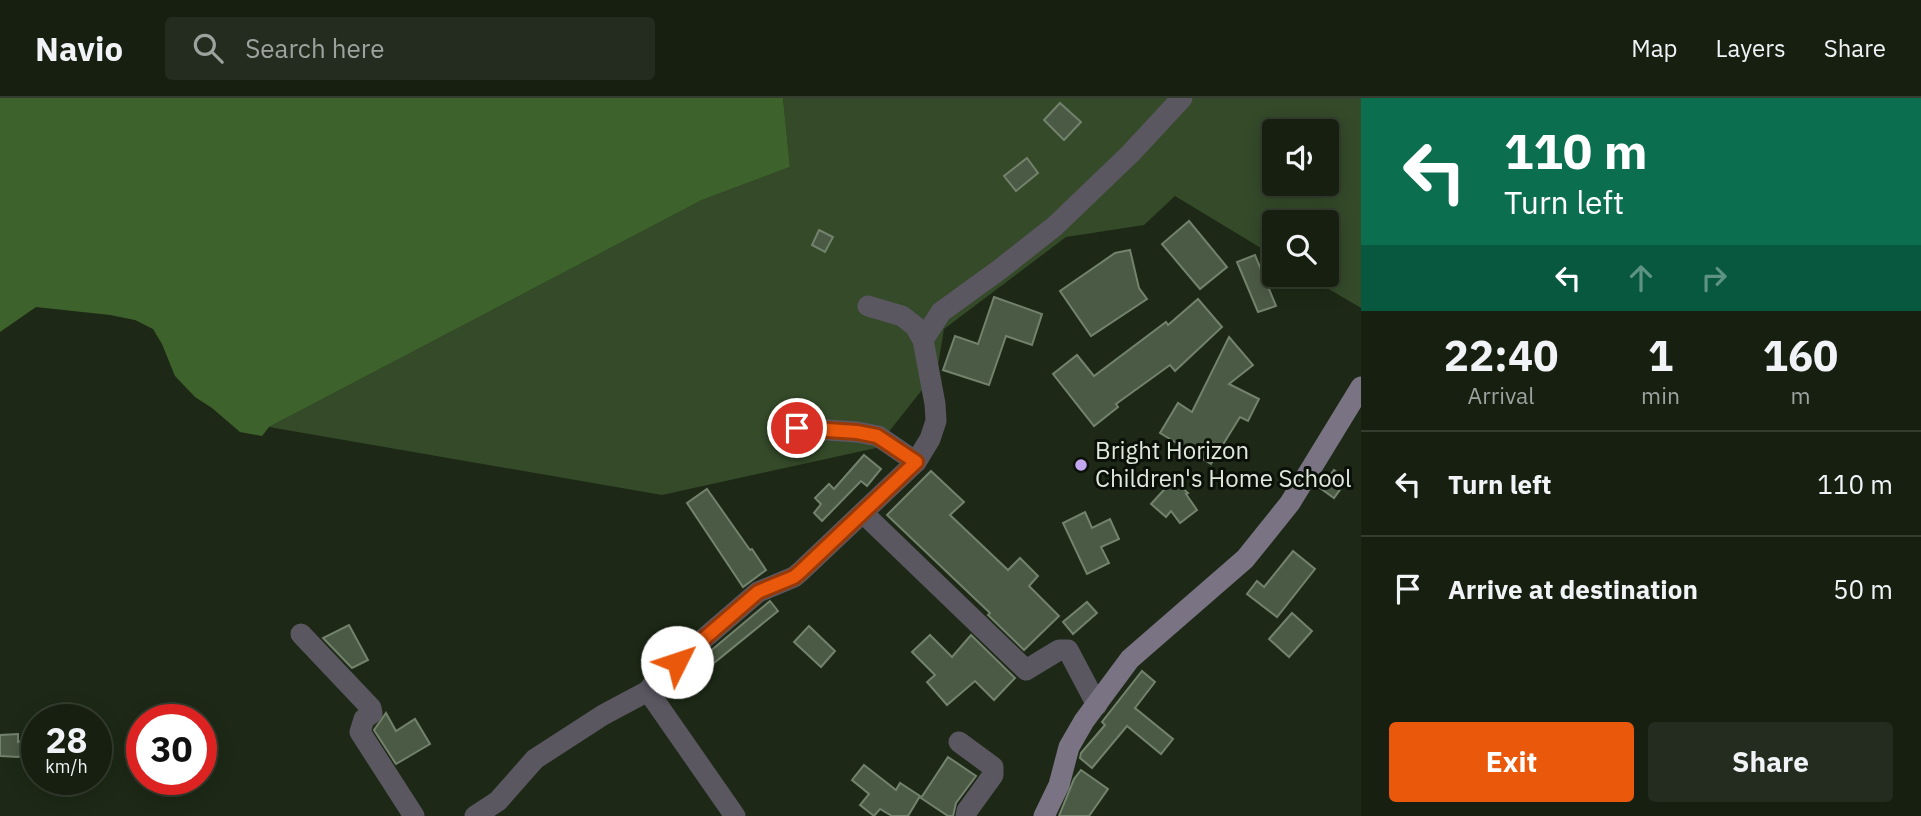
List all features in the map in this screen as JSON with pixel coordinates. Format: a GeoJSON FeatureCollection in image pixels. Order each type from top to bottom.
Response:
{"type":"FeatureCollection","features":[{"type":"Feature","properties":{"kind":"street"},"geometry":{"type":"LineString","coordinates":[[923,340],[941,312],[1055,226],[1130,154],[1182,98]]}},
{"type":"Feature","properties":{"kind":"street"},"geometry":{"type":"LineString","coordinates":[[475,816],[498,801],[535,759],[603,715],[648,691],[657,679],[758,592],[794,577],[916,462],[930,439],[936,421],[923,340],[915,326],[902,316],[868,306]]}},
{"type":"Feature","properties":{"kind":"street"},"geometry":{"type":"LineString","coordinates":[[1044,816],[1059,785],[1069,747],[1084,721],[1130,659],[1245,559],[1290,503],[1361,387]]}},
{"type":"Feature","properties":{"kind":"street"},"geometry":{"type":"LineString","coordinates":[[797,428],[877,436],[916,462]]}},
{"type":"Feature","properties":{"kind":"street"},"geometry":{"type":"LineString","coordinates":[[863,513],[1026,670],[1059,650],[1068,650],[1097,705]]}},
{"type":"Feature","properties":{"kind":"street"},"geometry":{"type":"LineString","coordinates":[[301,634],[371,708],[372,713],[364,719],[360,732],[414,816]]}},
{"type":"Feature","properties":{"kind":"street"},"geometry":{"type":"LineString","coordinates":[[648,691],[735,816]]}},
{"type":"Feature","properties":{"kind":"street"},"geometry":{"type":"LineString","coordinates":[[960,742],[993,768],[993,775],[965,816]]}},
{"type":"Feature","properties":{"kind":"green space"},"geometry":{"type":"Polygon","coordinates":[[[0,98],[783,98],[790,167],[702,200],[269,427],[262,436],[240,432],[195,397],[175,376],[153,329],[135,320],[36,307],[0,332],[0,98]]]}},
{"type":"Feature","properties":{"kind":"green space"},"geometry":{"type":"Polygon","coordinates":[[[783,98],[1361,98],[1361,308],[1325,287],[1339,287],[1339,210],[1262,210],[1262,249],[1175,196],[1144,225],[1066,237],[944,329],[937,371],[876,448],[662,495],[269,427],[702,200],[790,167],[783,98]]]}},
{"type":"Feature","properties":{"kind":"building"},"geometry":{"type":"Polygon","coordinates":[[[1060,103],[1081,122],[1064,140],[1044,120],[1060,103]]]}},
{"type":"Feature","properties":{"kind":"building"},"geometry":{"type":"Polygon","coordinates":[[[1027,158],[1038,173],[1016,191],[1004,176],[1027,158]]]}},
{"type":"Feature","properties":{"kind":"building"},"geometry":{"type":"Polygon","coordinates":[[[1189,221],[1227,267],[1200,289],[1162,244],[1189,221]]]}},
{"type":"Feature","properties":{"kind":"building"},"geometry":{"type":"Polygon","coordinates":[[[819,230],[833,237],[825,252],[812,245],[819,230]]]}},
{"type":"Feature","properties":{"kind":"building"},"geometry":{"type":"Polygon","coordinates":[[[1130,250],[1139,288],[1147,299],[1091,336],[1060,291],[1115,253],[1130,250]]]}},
{"type":"Feature","properties":{"kind":"building"},"geometry":{"type":"Polygon","coordinates":[[[1255,255],[1262,272],[1262,287],[1268,287],[1276,306],[1258,312],[1237,262],[1255,255]]]}},
{"type":"Feature","properties":{"kind":"building"},"geometry":{"type":"Polygon","coordinates":[[[994,297],[1042,314],[1032,345],[1006,336],[989,385],[943,370],[955,336],[978,344],[994,297]]]}},
{"type":"Feature","properties":{"kind":"building"},"geometry":{"type":"Polygon","coordinates":[[[1198,299],[1222,327],[1175,371],[1170,365],[1116,404],[1118,407],[1094,426],[1053,374],[1077,355],[1094,376],[1166,322],[1168,325],[1198,299]]]}},
{"type":"Feature","properties":{"kind":"building"},"geometry":{"type":"Polygon","coordinates":[[[1229,337],[1253,365],[1229,384],[1259,399],[1248,421],[1240,417],[1211,464],[1160,433],[1178,403],[1192,412],[1229,337]]]}},
{"type":"Feature","properties":{"kind":"building"},"geometry":{"type":"Polygon","coordinates":[[[864,455],[881,469],[867,486],[861,481],[822,521],[814,513],[821,504],[815,498],[829,484],[834,489],[864,455]]]}},
{"type":"Feature","properties":{"kind":"building"},"geometry":{"type":"Polygon","coordinates":[[[1334,470],[1347,480],[1334,498],[1320,488],[1334,470]]]}},
{"type":"Feature","properties":{"kind":"building"},"geometry":{"type":"Polygon","coordinates":[[[931,471],[964,502],[950,515],[1008,570],[1020,558],[1038,576],[1029,586],[1059,616],[1024,650],[988,615],[990,613],[887,515],[931,471]]]}},
{"type":"Feature","properties":{"kind":"building"},"geometry":{"type":"Polygon","coordinates":[[[1173,480],[1188,493],[1186,494],[1197,510],[1180,523],[1171,511],[1166,517],[1151,504],[1173,480]]]}},
{"type":"Feature","properties":{"kind":"building"},"geometry":{"type":"Polygon","coordinates":[[[707,489],[766,570],[743,587],[687,503],[707,489]]]}},
{"type":"Feature","properties":{"kind":"building"},"geometry":{"type":"Polygon","coordinates":[[[1085,512],[1092,528],[1110,519],[1119,539],[1101,547],[1109,563],[1087,574],[1063,523],[1085,512]]]}},
{"type":"Feature","properties":{"kind":"building"},"geometry":{"type":"Polygon","coordinates":[[[1293,551],[1315,569],[1277,617],[1247,594],[1257,581],[1264,587],[1293,551]]]}},
{"type":"Feature","properties":{"kind":"building"},"geometry":{"type":"Polygon","coordinates":[[[770,601],[778,611],[682,689],[676,680],[770,601]]]}},
{"type":"Feature","properties":{"kind":"building"},"geometry":{"type":"Polygon","coordinates":[[[1087,602],[1097,613],[1073,634],[1063,622],[1087,602]]]}},
{"type":"Feature","properties":{"kind":"building"},"geometry":{"type":"Polygon","coordinates":[[[1292,613],[1312,631],[1289,657],[1269,639],[1292,613]]]}},
{"type":"Feature","properties":{"kind":"building"},"geometry":{"type":"Polygon","coordinates":[[[349,625],[368,660],[352,668],[323,638],[349,625]]]}},
{"type":"Feature","properties":{"kind":"building"},"geometry":{"type":"Polygon","coordinates":[[[809,626],[835,651],[821,667],[794,642],[809,626]]]}},
{"type":"Feature","properties":{"kind":"building"},"geometry":{"type":"Polygon","coordinates":[[[930,635],[952,657],[971,635],[1015,678],[994,700],[975,681],[947,705],[927,682],[935,675],[912,652],[930,635]]]}},
{"type":"Feature","properties":{"kind":"building"},"geometry":{"type":"Polygon","coordinates":[[[1142,671],[1155,682],[1135,708],[1173,739],[1161,754],[1127,726],[1092,768],[1080,758],[1081,753],[1105,725],[1102,722],[1142,671]]]}},
{"type":"Feature","properties":{"kind":"building"},"geometry":{"type":"Polygon","coordinates":[[[386,713],[396,731],[415,719],[430,744],[396,764],[374,730],[386,713]]]}},
{"type":"Feature","properties":{"kind":"building"},"geometry":{"type":"Polygon","coordinates":[[[18,734],[21,756],[0,756],[0,735],[18,734]]]}},
{"type":"Feature","properties":{"kind":"building"},"geometry":{"type":"Polygon","coordinates":[[[948,757],[976,776],[956,803],[953,816],[948,816],[921,798],[948,757]]]}},
{"type":"Feature","properties":{"kind":"building"},"geometry":{"type":"Polygon","coordinates":[[[864,765],[896,790],[900,783],[920,796],[908,816],[892,816],[880,809],[874,816],[860,805],[869,794],[852,780],[864,765]]]}},
{"type":"Feature","properties":{"kind":"building"},"geometry":{"type":"Polygon","coordinates":[[[1081,770],[1108,789],[1089,816],[1059,816],[1074,779],[1081,770]]]}},
{"type":"Feature","properties":{"kind":"place","name":"Bright Horizon Children's Home School"},"geometry":{"type":"Point","coordinates":[1081,465]}},
{"type":"Feature","properties":{"kind":"route"},"geometry":{"type":"LineString","coordinates":[[677,662],[758,592],[800,572],[916,462],[877,436],[797,428]]}}]}
